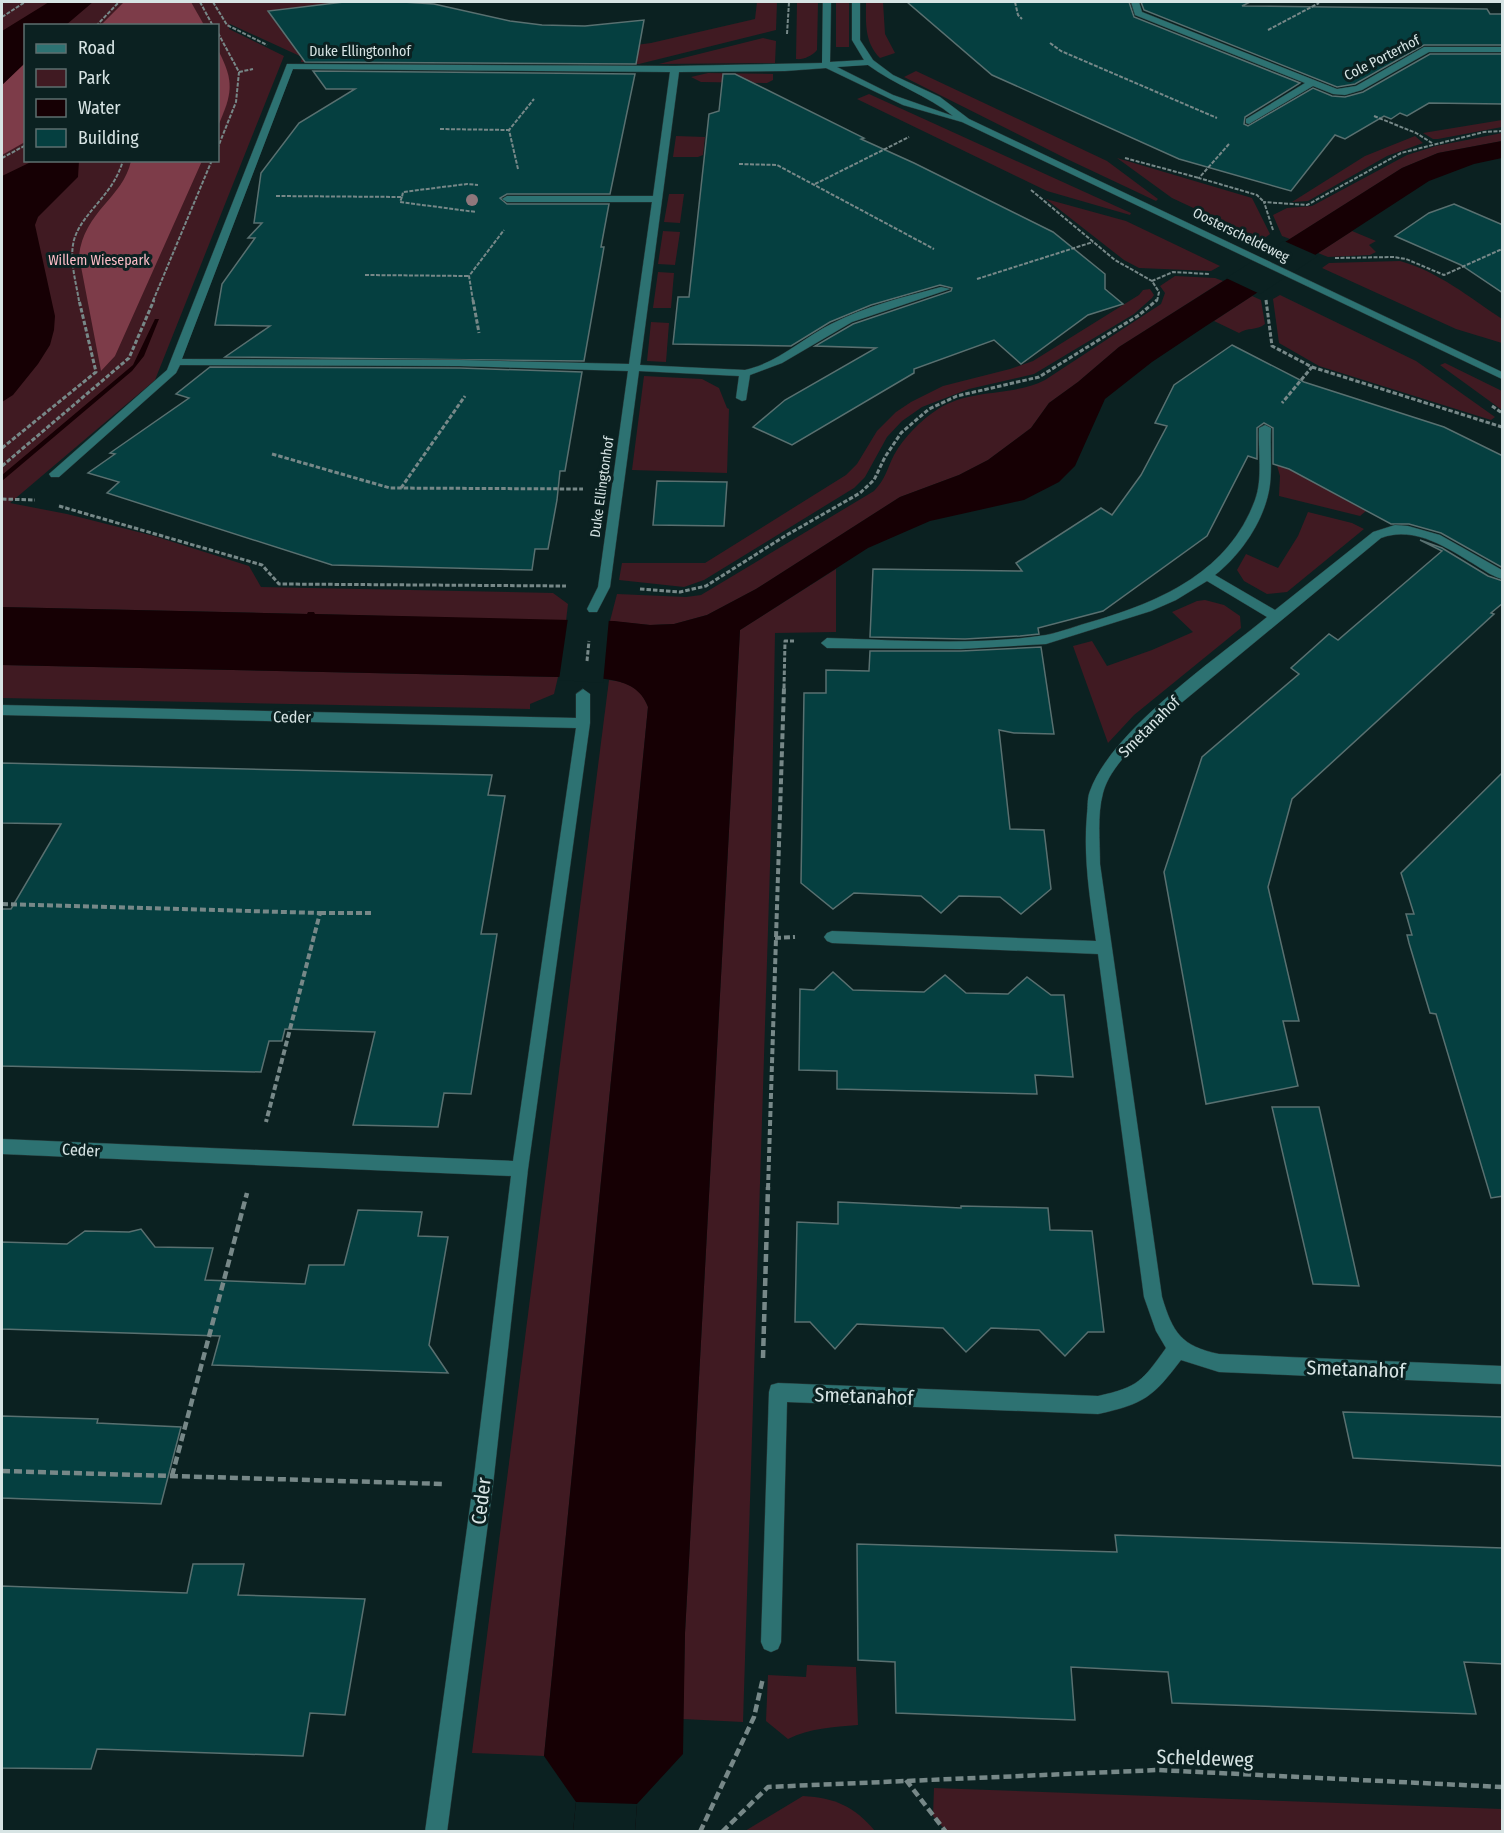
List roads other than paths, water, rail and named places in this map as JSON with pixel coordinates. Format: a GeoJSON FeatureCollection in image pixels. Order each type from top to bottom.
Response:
{"type":"FeatureCollection","features":[{"type":"Feature","properties":{"kind":"street"},"geometry":{"type":"LineString","coordinates":[[826,64],[827,2]]}},
{"type":"Feature","properties":{"kind":"street","name":"Oosterscheldeweg"},"geometry":{"type":"LineString","coordinates":[[856,2],[856,40],[870,62],[890,77],[937,99],[966,121],[1503,376]]}},
{"type":"Feature","properties":{"kind":"street","name":"Cole Porterhof"},"geometry":{"type":"LineString","coordinates":[[1135,2],[1138,13],[1328,90],[1345,92],[1359,88],[1427,49],[1503,50]]}},
{"type":"Feature","properties":{"kind":"street","name":"Duke Ellingtonhof"},"geometry":{"type":"LineString","coordinates":[[55,474],[172,371],[290,66],[675,69],[785,68],[870,62]]}},
{"type":"Feature","properties":{"kind":"street","name":"Oosterscheldeweg"},"geometry":{"type":"LineString","coordinates":[[826,64],[868,88],[919,110],[966,121]]}},
{"type":"Feature","properties":{"kind":"street","name":"Duke Ellingtonhof"},"geometry":{"type":"LineString","coordinates":[[593,609],[604,587],[675,69]]}},
{"type":"Feature","properties":{"kind":"street"},"geometry":{"type":"LineString","coordinates":[[1249,120],[1311,83]]}},
{"type":"Feature","properties":{"kind":"street"},"geometry":{"type":"LineString","coordinates":[[510,199],[656,199]]}},
{"type":"Feature","properties":{"kind":"street"},"geometry":{"type":"LineString","coordinates":[[174,362],[474,363],[633,367],[745,373],[761,371],[836,326],[877,308],[945,289]]}},
{"type":"Feature","properties":{"kind":"street"},"geometry":{"type":"LineString","coordinates":[[742,398],[745,373]]}},
{"type":"Feature","properties":{"kind":"street"},"geometry":{"type":"LineString","coordinates":[[827,643],[969,645],[1045,639],[1134,614],[1173,597],[1208,576],[1228,558],[1242,537],[1261,501],[1265,486],[1263,449],[1265,428]]}},
{"type":"Feature","properties":{"kind":"street","name":"Smetanahof"},"geometry":{"type":"LineString","coordinates":[[1503,575],[1429,536],[1394,529],[1377,536],[1152,719],[1121,752],[1107,771],[1096,793],[1093,828],[1093,864],[1153,1297],[1162,1326],[1178,1348],[1196,1359],[1220,1363],[1503,1375]]}},
{"type":"Feature","properties":{"kind":"street"},"geometry":{"type":"LineString","coordinates":[[1208,576],[1276,616]]}},
{"type":"Feature","properties":{"kind":"street","name":"Ceder"},"geometry":{"type":"LineString","coordinates":[[436,1832],[483,1485],[520,1169],[583,723],[583,694]]}},
{"type":"Feature","properties":{"kind":"street","name":"Ceder"},"geometry":{"type":"LineString","coordinates":[[2,710],[583,723]]}},
{"type":"Feature","properties":{"kind":"street"},"geometry":{"type":"LineString","coordinates":[[832,936],[1104,948]]}},
{"type":"Feature","properties":{"kind":"street","name":"Ceder"},"geometry":{"type":"LineString","coordinates":[[2,1146],[520,1169]]}},
{"type":"Feature","properties":{"kind":"street","name":"Smetanahof"},"geometry":{"type":"LineString","coordinates":[[771,1642],[778,1392],[1098,1405],[1130,1398],[1153,1382],[1178,1348]]}},
{"type":"Feature","properties":{"kind":"water"},"geometry":{"type":"Polygon","coordinates":[[[49,2],[93,2],[67,24],[24,24],[24,64],[2,85],[2,31],[49,2]]]}},
{"type":"Feature","properties":{"kind":"water"},"geometry":{"type":"Polygon","coordinates":[[[1502,141],[1502,158],[1474,164],[1429,181],[1152,362],[1105,399],[1075,466],[1059,482],[1024,500],[930,521],[868,548],[740,630],[685,1633],[683,1754],[637,1804],[635,1831],[573,1831],[576,1802],[544,1756],[648,707],[642,696],[633,688],[622,683],[597,678],[2,665],[2,607],[307,614],[314,612],[315,614],[614,621],[650,625],[674,624],[707,615],[756,589],[900,497],[959,475],[988,460],[1031,428],[1049,403],[1119,347],[1402,168],[1438,153],[1502,141]]]}},
{"type":"Feature","properties":{"kind":"water"},"geometry":{"type":"Polygon","coordinates":[[[31,162],[79,162],[78,177],[38,217],[35,225],[55,316],[50,345],[13,395],[2,402],[2,176],[31,162]]]}},
{"type":"Feature","properties":{"kind":"water"},"geometry":{"type":"Polygon","coordinates":[[[155,319],[159,319],[144,356],[132,371],[2,481],[2,475],[133,365],[155,319]]]}},
{"type":"Feature","properties":{"kind":"park label","name":"Willem Wiesepark"},"geometry":{"type":"Point","coordinates":[99,260]}}]}
